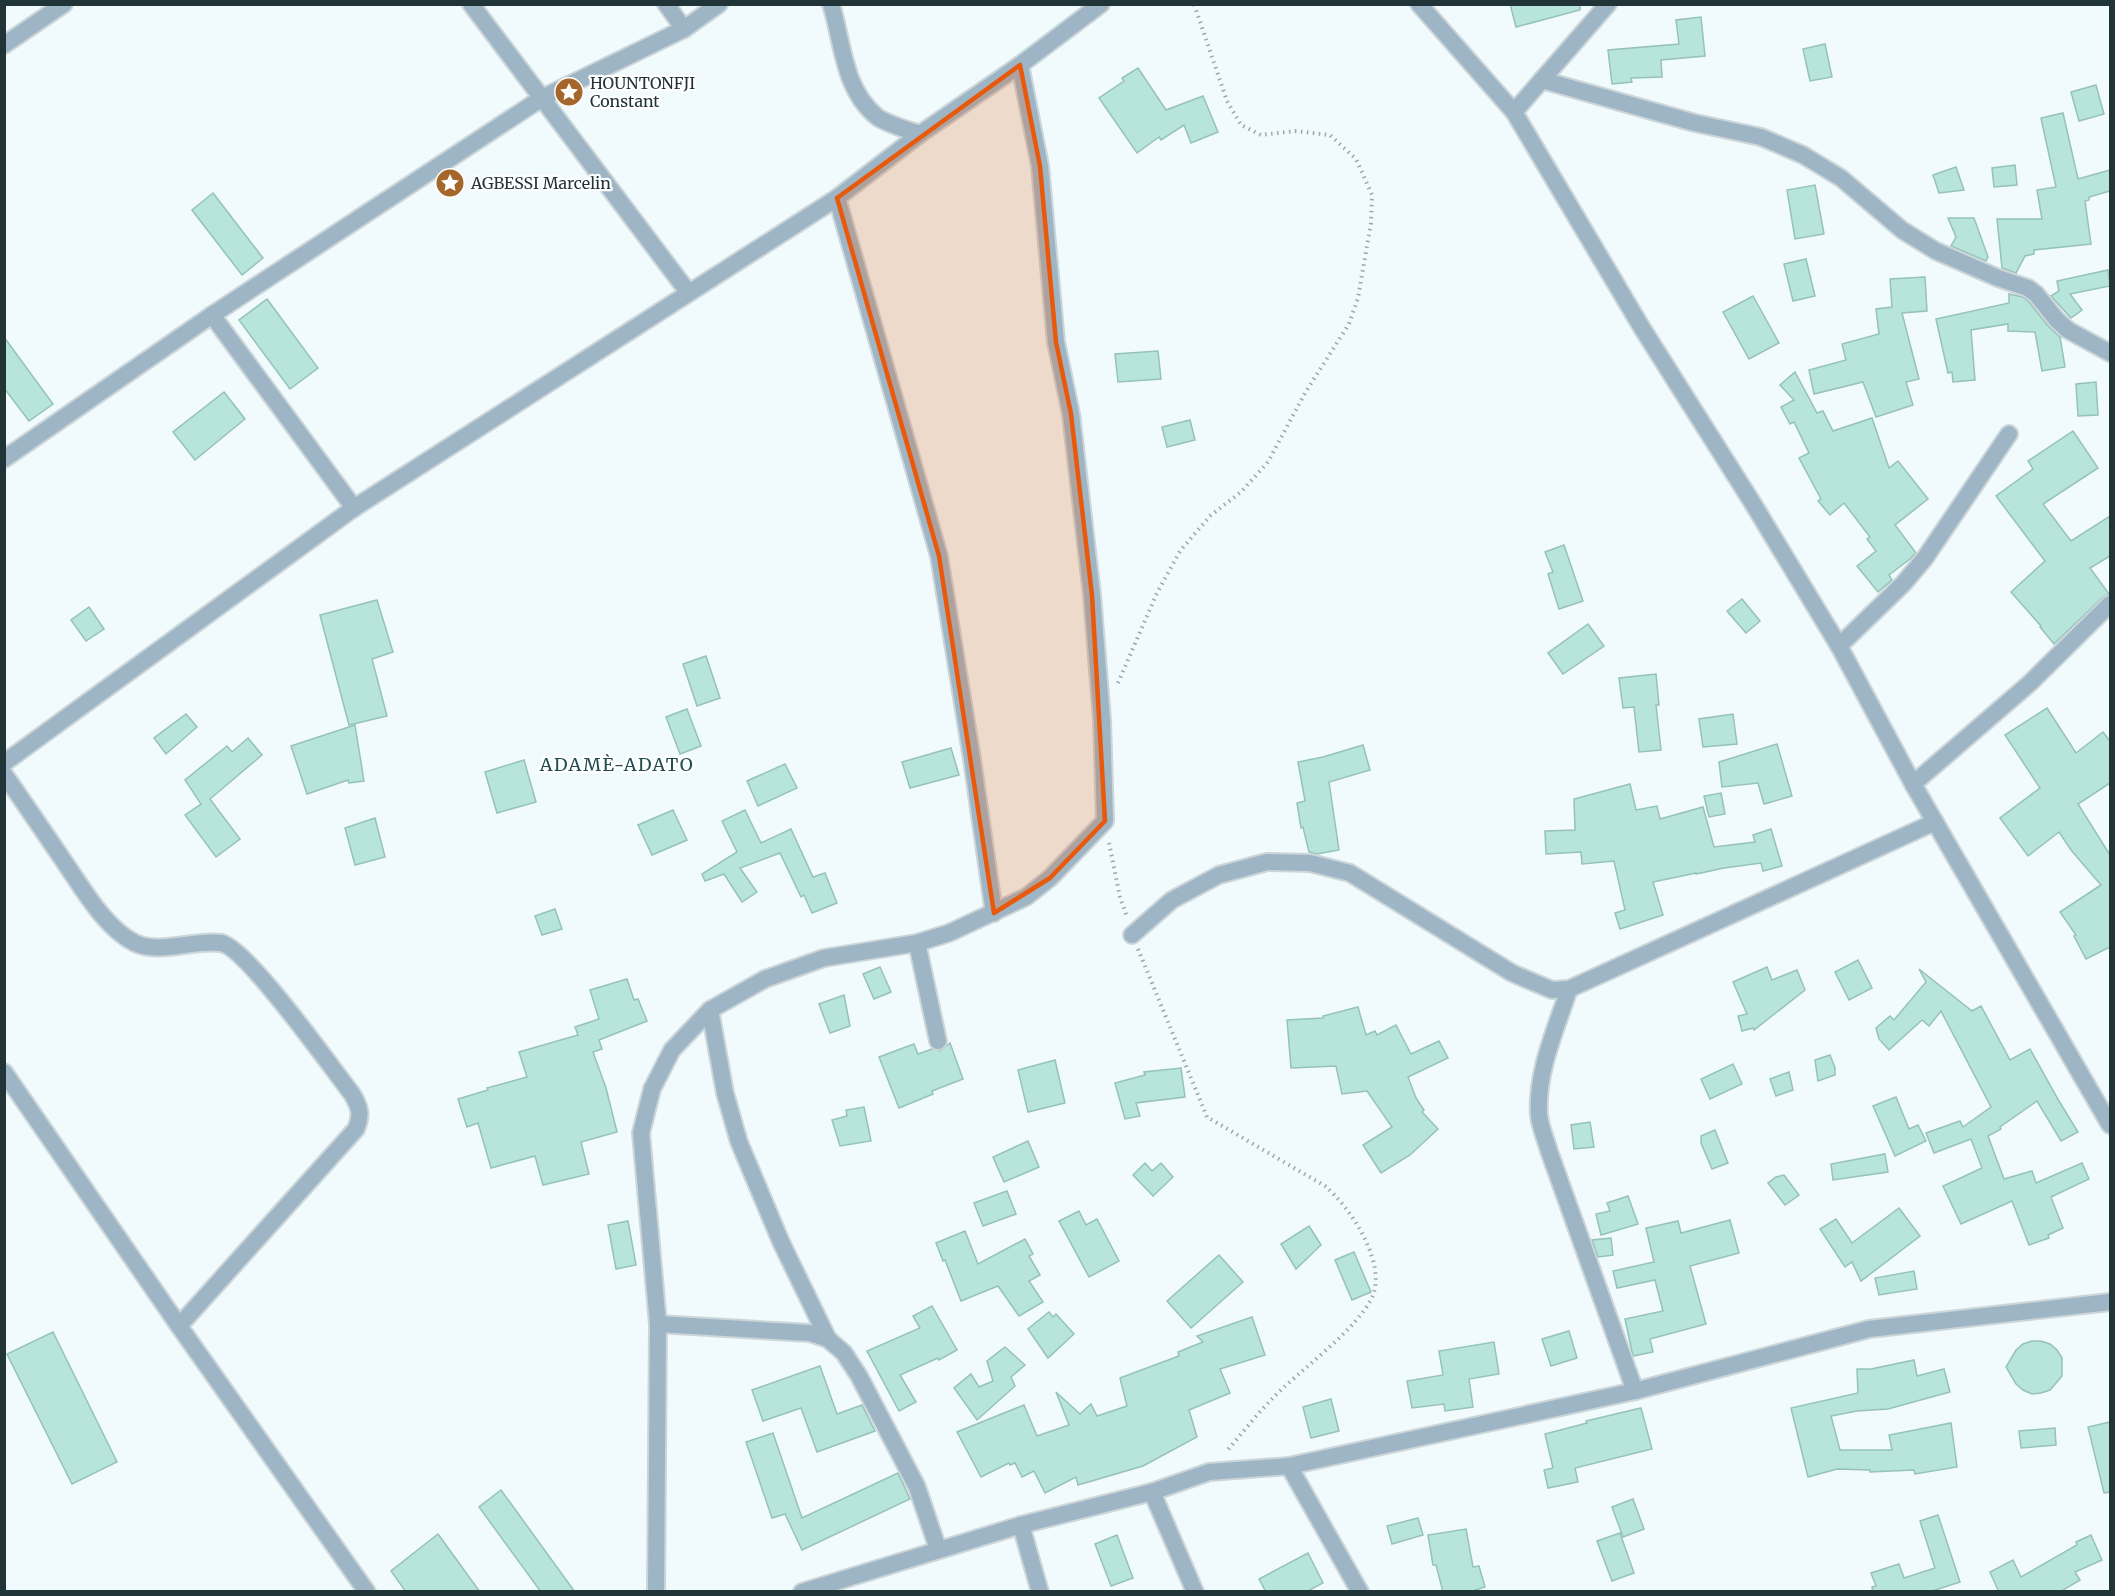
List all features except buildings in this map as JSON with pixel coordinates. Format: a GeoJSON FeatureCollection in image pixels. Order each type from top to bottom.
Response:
{"type":"FeatureCollection","features":[{"type":"Feature","properties":{"kind":"street"},"geometry":{"type":"LineString","coordinates":[[4,45],[64,4]]}},
{"type":"Feature","properties":{"kind":"street"},"geometry":{"type":"LineString","coordinates":[[471,4],[688,292]]}},
{"type":"Feature","properties":{"kind":"street"},"geometry":{"type":"LineString","coordinates":[[666,4],[684,29]]}},
{"type":"Feature","properties":{"kind":"street"},"geometry":{"type":"LineString","coordinates":[[4,459],[212,315],[542,98],[684,29],[719,4]]}},
{"type":"Feature","properties":{"kind":"street"},"geometry":{"type":"LineString","coordinates":[[831,4],[838,26],[841,52],[849,76],[861,98],[878,117],[920,134]]}},
{"type":"Feature","properties":{"kind":"street"},"geometry":{"type":"LineString","coordinates":[[4,763],[354,508],[837,198],[920,134],[1020,65],[1101,4]]}},
{"type":"Feature","properties":{"kind":"street"},"geometry":{"type":"LineString","coordinates":[[1419,4],[1514,112],[1642,328],[1752,502],[1839,646],[1913,784],[2110,1125]]}},
{"type":"Feature","properties":{"kind":"street"},"geometry":{"type":"LineString","coordinates":[[1514,112],[1608,4]]}},
{"type":"Feature","properties":{"kind":"street"},"geometry":{"type":"LineString","coordinates":[[656,1592],[658,1324],[641,1133],[652,1089],[672,1050],[710,1010],[765,980],[824,958],[917,943],[949,933],[1026,897],[1050,878],[1106,821],[1102,720],[1089,573],[1071,414],[1056,342],[1040,166],[1020,65]]}},
{"type":"Feature","properties":{"kind":"street"},"geometry":{"type":"LineString","coordinates":[[1542,80],[1695,123],[1761,137],[1803,155],[1841,178],[1902,230],[1936,251],[1998,278],[2028,288],[2068,330],[2110,353]]}},
{"type":"Feature","properties":{"kind":"street"},"geometry":{"type":"LineString","coordinates":[[837,198],[939,556],[994,913]]}},
{"type":"Feature","properties":{"kind":"street"},"geometry":{"type":"LineString","coordinates":[[212,315],[354,508]]}},
{"type":"Feature","properties":{"kind":"street"},"geometry":{"type":"LineString","coordinates":[[1839,646],[1903,584],[1925,558],[2009,434]]}},
{"type":"Feature","properties":{"kind":"street"},"geometry":{"type":"LineString","coordinates":[[1913,784],[2030,683],[2101,616],[2110,604]]}},
{"type":"Feature","properties":{"kind":"street"},"geometry":{"type":"LineString","coordinates":[[4,774],[111,925],[136,943],[145,945],[163,947],[201,942],[224,943],[245,960],[270,987],[360,1107],[360,1120],[356,1129],[179,1326]]}},
{"type":"Feature","properties":{"kind":"street"},"geometry":{"type":"LineString","coordinates":[[1132,935],[1172,900],[1219,874],[1267,862],[1310,863],[1350,873],[1512,973],[1551,990],[1569,989],[1935,822]]}},
{"type":"Feature","properties":{"kind":"street"},"geometry":{"type":"LineString","coordinates":[[917,943],[938,1041]]}},
{"type":"Feature","properties":{"kind":"street"},"geometry":{"type":"LineString","coordinates":[[1569,989],[1550,1045],[1541,1081],[1539,1116],[1549,1151],[1635,1390]]}},
{"type":"Feature","properties":{"kind":"street"},"geometry":{"type":"LineString","coordinates":[[710,1010],[725,1093],[739,1142],[781,1242],[828,1339],[843,1353],[859,1376],[917,1487],[938,1549]]}},
{"type":"Feature","properties":{"kind":"street"},"geometry":{"type":"LineString","coordinates":[[4,1072],[179,1326],[367,1592]]}},
{"type":"Feature","properties":{"kind":"street"},"geometry":{"type":"LineString","coordinates":[[802,1592],[938,1549],[1152,1492],[1209,1472],[1289,1466],[1635,1390],[1869,1329],[2110,1302]]}},
{"type":"Feature","properties":{"kind":"street"},"geometry":{"type":"LineString","coordinates":[[658,1324],[810,1333],[828,1339]]}},
{"type":"Feature","properties":{"kind":"street"},"geometry":{"type":"LineString","coordinates":[[1289,1466],[1360,1592]]}},
{"type":"Feature","properties":{"kind":"street"},"geometry":{"type":"LineString","coordinates":[[1152,1492],[1195,1592]]}},
{"type":"Feature","properties":{"kind":"street"},"geometry":{"type":"LineString","coordinates":[[1021,1526],[1040,1592]]}},
{"type":"Feature","properties":{"kind":"path"},"geometry":{"type":"LineString","coordinates":[[1116,689],[1156,595],[1180,551],[1210,516],[1241,492],[1268,462],[1305,393],[1349,324],[1358,298],[1371,223],[1372,195],[1356,159],[1330,135],[1295,131],[1261,135],[1241,125],[1227,101],[1194,4]]}},
{"type":"Feature","properties":{"kind":"path"},"geometry":{"type":"LineString","coordinates":[[1106,821],[1118,888],[1132,935],[1207,1117],[1325,1186],[1340,1199],[1353,1216],[1367,1244],[1375,1272],[1374,1293],[1359,1316],[1270,1400],[1209,1472]]}},
{"type":"Feature","properties":{"kind":"highlighted area"},"geometry":{"type":"Polygon","coordinates":[[[1020,65],[1040,166],[1056,342],[1071,414],[1092,595],[1105,821],[1050,878],[994,913],[939,556],[837,198],[1020,65]]]}},
{"type":"Feature","properties":{"kind":"place","name":"HOUNTONFJI Constant"},"geometry":{"type":"Point","coordinates":[569,92]}},
{"type":"Feature","properties":{"kind":"place","name":"AGBESSI Marcelin"},"geometry":{"type":"Point","coordinates":[450,183]}},
{"type":"Feature","properties":{"kind":"district","name":"ADAMÈ-ADATO"},"geometry":{"type":"Point","coordinates":[617,765]}}]}
